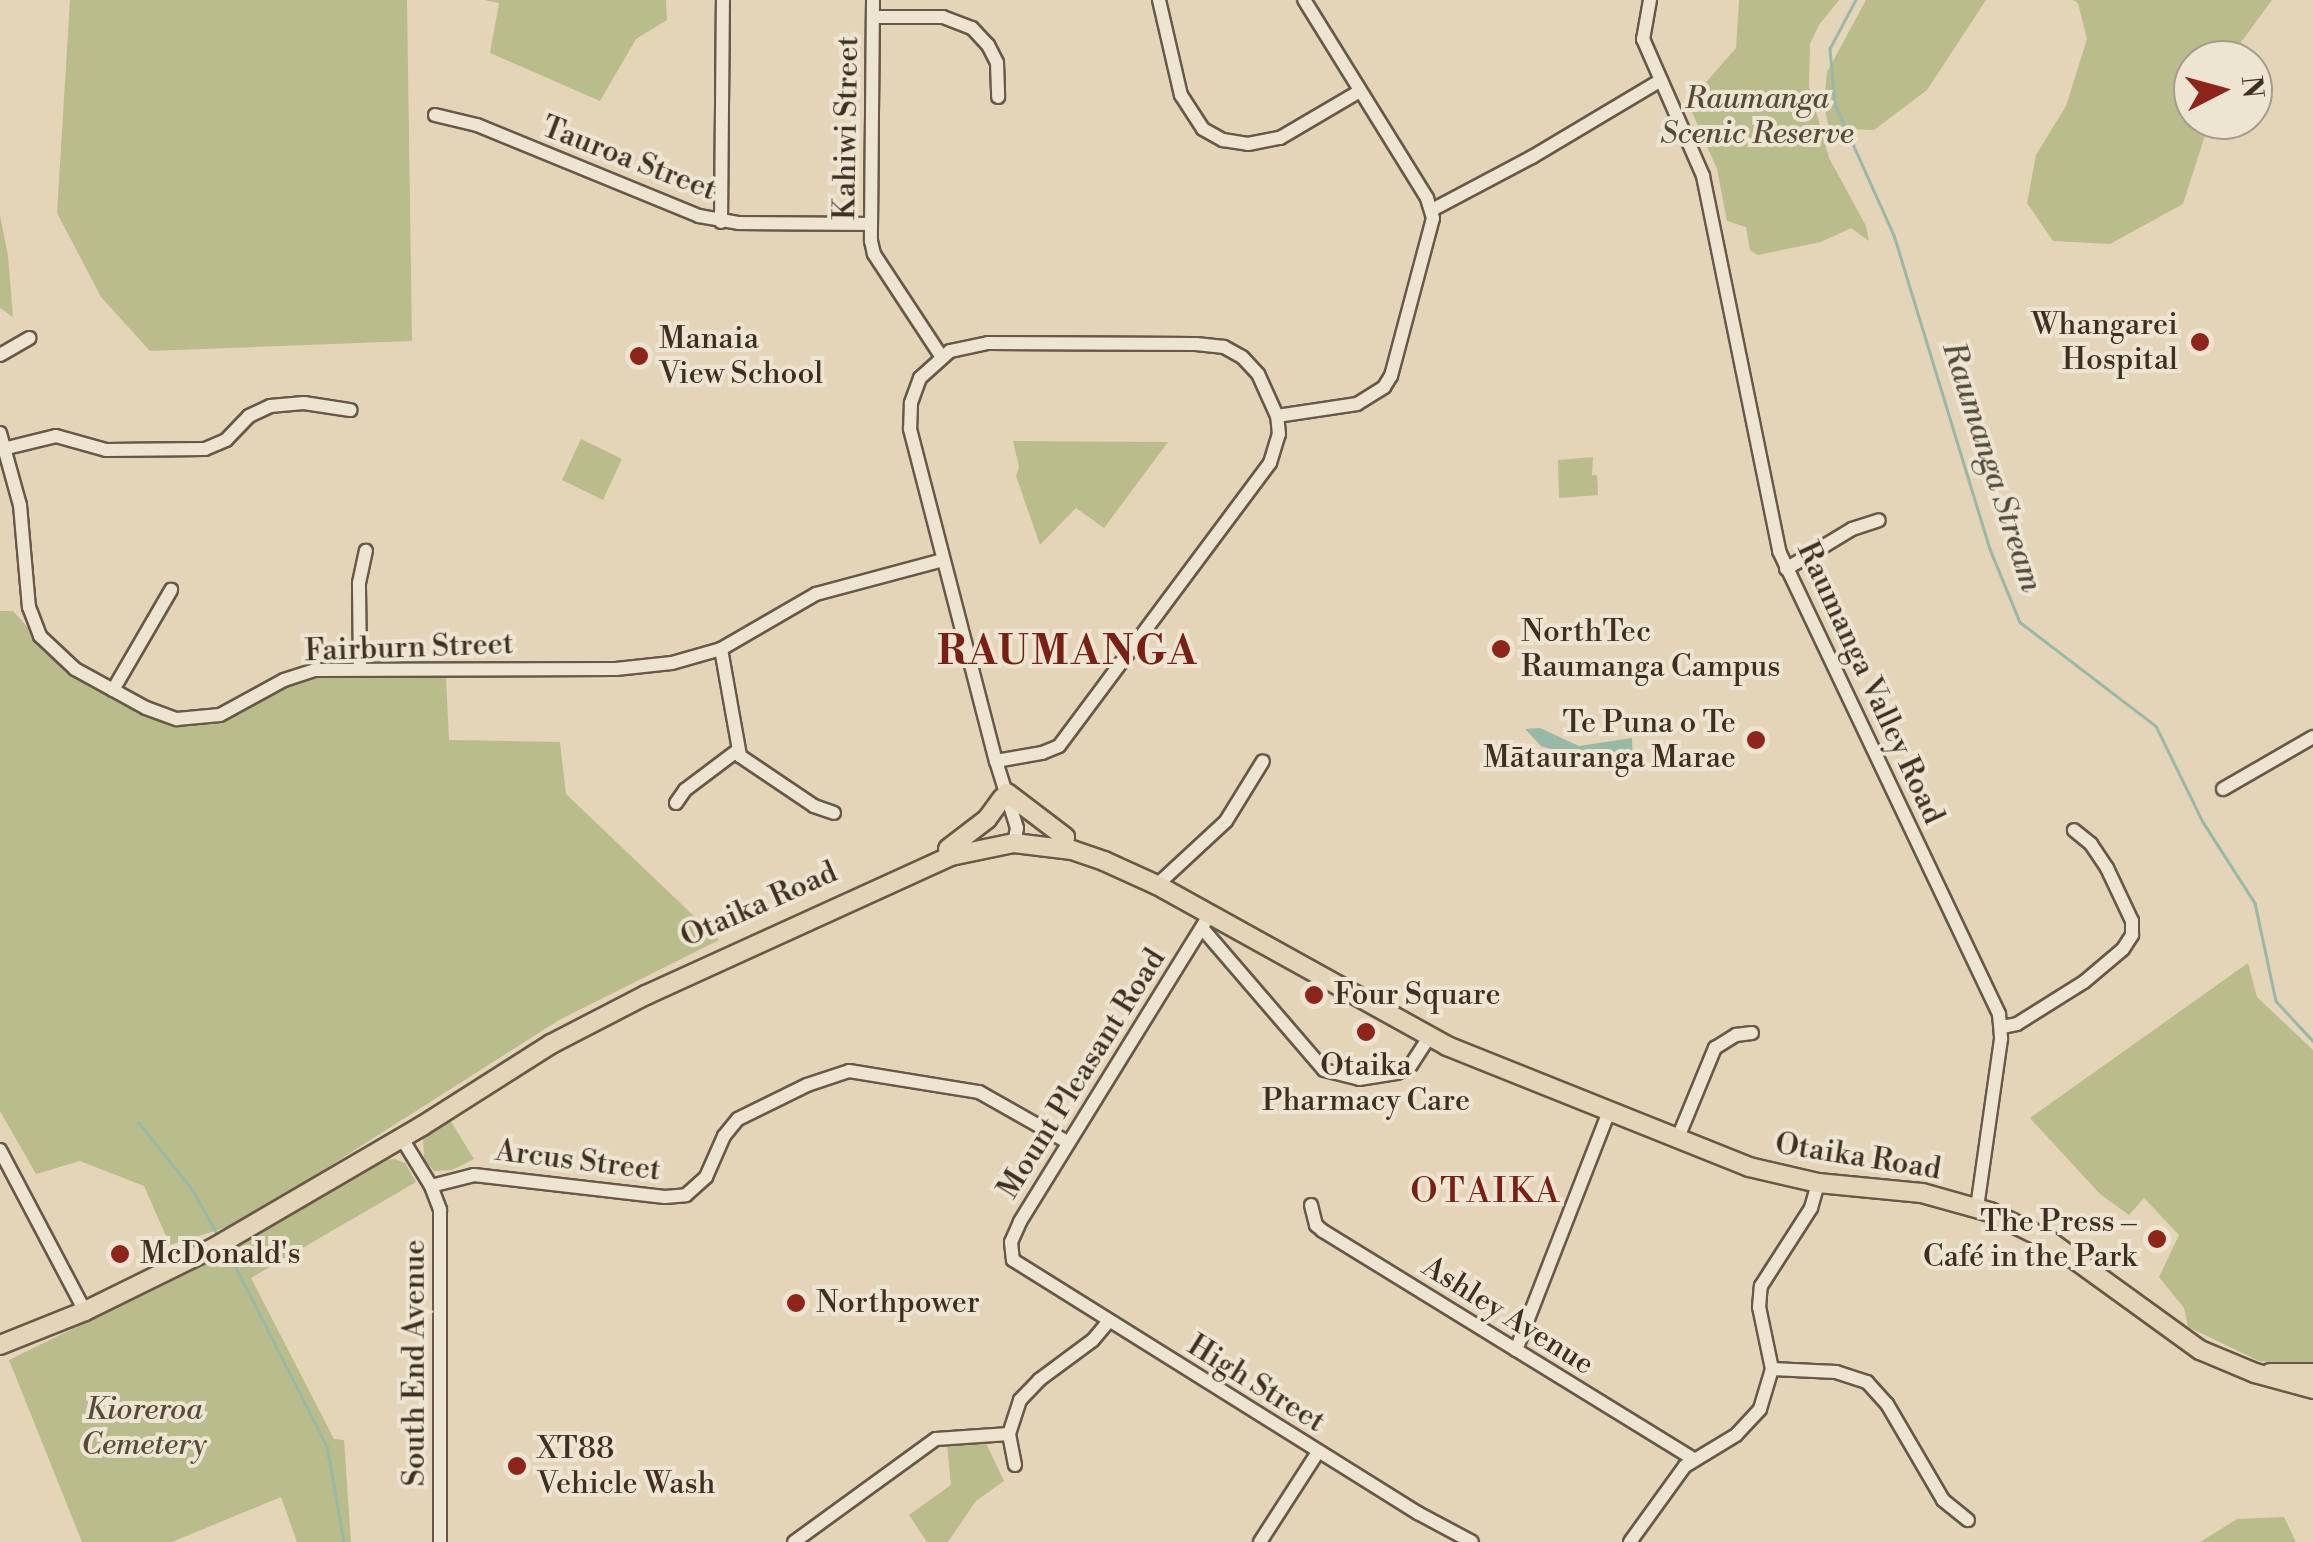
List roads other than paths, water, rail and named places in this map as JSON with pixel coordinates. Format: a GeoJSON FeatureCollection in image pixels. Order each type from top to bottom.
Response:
{"type":"FeatureCollection","features":[{"type":"Feature","properties":{"kind":"highway"},"geometry":{"type":"LineString","coordinates":[[948,848],[986,819],[1004,790],[1065,837]]}},
{"type":"Feature","properties":{"kind":"highway","name":"Otaika Road"},"geometry":{"type":"LineString","coordinates":[[0,1348],[85,1311],[221,1243],[551,1044],[646,995],[952,856],[1014,837],[1085,853],[1157,884]]}},
{"type":"Feature","properties":{"kind":"highway","name":"Otaika Road"},"geometry":{"type":"LineString","coordinates":[[403,1135],[415,1120],[562,1029],[948,848],[1014,837],[1065,837],[1110,852],[1206,921],[1429,1037],[1748,1167],[1818,1183],[1922,1193],[1977,1207],[2048,1240],[2183,1340],[2255,1373],[2313,1389]]}},
{"type":"Feature","properties":{"kind":"highway","name":"Otaika Road"},"geometry":{"type":"LineString","coordinates":[[2255,1373],[2313,1374]]}},
{"type":"Feature","properties":{"kind":"street"},"geometry":{"type":"LineString","coordinates":[[721,222],[723,0]]}},
{"type":"Feature","properties":{"kind":"street","name":"Kahiwi Street"},"geometry":{"type":"LineString","coordinates":[[873,0],[870,224],[874,254],[941,356]]}},
{"type":"Feature","properties":{"kind":"street"},"geometry":{"type":"LineString","coordinates":[[1158,0],[1182,94],[1196,121],[1222,140],[1248,144],[1280,138],[1360,91]]}},
{"type":"Feature","properties":{"kind":"street"},"geometry":{"type":"LineString","coordinates":[[1277,416],[1356,404],[1384,387],[1391,376],[1423,259],[1432,210],[1304,0]]}},
{"type":"Feature","properties":{"kind":"street","name":"Raumanga Valley Road"},"geometry":{"type":"LineString","coordinates":[[1650,0],[1643,39],[1697,160],[1709,199],[1768,513],[1786,570],[1990,991],[2002,1027],[1977,1207]]}},
{"type":"Feature","properties":{"kind":"street"},"geometry":{"type":"LineString","coordinates":[[873,17],[943,17],[972,28],[988,44],[996,63],[998,97]]}},
{"type":"Feature","properties":{"kind":"street"},"geometry":{"type":"LineString","coordinates":[[1432,210],[1532,157],[1661,80]]}},
{"type":"Feature","properties":{"kind":"street","name":"Tauroa Street"},"geometry":{"type":"LineString","coordinates":[[435,116],[478,125],[721,222],[870,224]]}},
{"type":"Feature","properties":{"kind":"street"},"geometry":{"type":"LineString","coordinates":[[0,355],[30,338]]}},
{"type":"Feature","properties":{"kind":"street"},"geometry":{"type":"LineString","coordinates":[[996,761],[1042,754],[1059,746],[1270,463],[1280,434],[1277,416],[1251,364],[1214,345],[988,343],[941,356],[920,378],[910,422],[1014,837]]}},
{"type":"Feature","properties":{"kind":"street"},"geometry":{"type":"LineString","coordinates":[[7,448],[56,436],[106,450],[205,449],[226,440],[249,416],[270,406],[304,404],[350,410]]}},
{"type":"Feature","properties":{"kind":"street","name":"Fairburn Street"},"geometry":{"type":"LineString","coordinates":[[0,433],[7,448],[25,534],[33,622],[54,653],[113,690],[160,714],[190,720],[220,715],[297,674],[360,669],[645,667],[722,649],[816,594],[944,560]]}},
{"type":"Feature","properties":{"kind":"street"},"geometry":{"type":"LineString","coordinates":[[1786,570],[1852,529],[1879,520]]}},
{"type":"Feature","properties":{"kind":"street"},"geometry":{"type":"LineString","coordinates":[[360,669],[359,582],[366,551]]}},
{"type":"Feature","properties":{"kind":"street"},"geometry":{"type":"LineString","coordinates":[[113,690],[171,590]]}},
{"type":"Feature","properties":{"kind":"street"},"geometry":{"type":"LineString","coordinates":[[722,649],[738,750],[744,761],[814,806],[834,813]]}},
{"type":"Feature","properties":{"kind":"street"},"geometry":{"type":"LineString","coordinates":[[2224,789],[2313,737]]}},
{"type":"Feature","properties":{"kind":"street"},"geometry":{"type":"LineString","coordinates":[[676,803],[684,790],[738,750]]}},
{"type":"Feature","properties":{"kind":"street"},"geometry":{"type":"LineString","coordinates":[[1157,884],[1226,821],[1263,761]]}},
{"type":"Feature","properties":{"kind":"street"},"geometry":{"type":"LineString","coordinates":[[2002,1027],[2016,1024],[2084,982],[2132,935],[2132,921],[2107,868],[2074,830]]}},
{"type":"Feature","properties":{"kind":"street","name":"Otaika Road"},"geometry":{"type":"LineString","coordinates":[[1206,921],[1324,1070],[1359,1080],[1397,1073],[1411,1065],[1429,1037]]}},
{"type":"Feature","properties":{"kind":"street","name":"Mount Pleasant Road"},"geometry":{"type":"LineString","coordinates":[[1016,1264],[1010,1248],[1013,1234],[1206,921]]}},
{"type":"Feature","properties":{"kind":"street"},"geometry":{"type":"LineString","coordinates":[[1677,1140],[1715,1048],[1736,1035],[1752,1033]]}},
{"type":"Feature","properties":{"kind":"street","name":"Arcus Street"},"geometry":{"type":"LineString","coordinates":[[431,1186],[474,1174],[665,1197],[686,1196],[702,1184],[724,1136],[738,1119],[807,1084],[848,1071],[979,1092],[1068,1143]]}},
{"type":"Feature","properties":{"kind":"street"},"geometry":{"type":"LineString","coordinates":[[1516,1350],[1609,1112]]}},
{"type":"Feature","properties":{"kind":"street"},"geometry":{"type":"LineString","coordinates":[[403,1135],[431,1186]]}},
{"type":"Feature","properties":{"kind":"street"},"geometry":{"type":"LineString","coordinates":[[0,1150],[85,1311]]}},
{"type":"Feature","properties":{"kind":"street"},"geometry":{"type":"LineString","coordinates":[[1630,1542],[1693,1459],[1750,1422],[1764,1400],[1772,1369],[1760,1293],[1816,1199],[1818,1183]]}},
{"type":"Feature","properties":{"kind":"street","name":"South End Avenue"},"geometry":{"type":"LineString","coordinates":[[431,1186],[440,1210],[440,1542]]}},
{"type":"Feature","properties":{"kind":"street","name":"Ashley Avenue"},"geometry":{"type":"LineString","coordinates":[[1311,1205],[1316,1225],[1324,1231],[1693,1459]]}},
{"type":"Feature","properties":{"kind":"street","name":"High Street"},"geometry":{"type":"LineString","coordinates":[[1016,1264],[1318,1452],[1472,1542]]}},
{"type":"Feature","properties":{"kind":"street"},"geometry":{"type":"LineString","coordinates":[[1015,1465],[1010,1434],[1026,1392],[1087,1346],[1108,1322]]}},
{"type":"Feature","properties":{"kind":"street"},"geometry":{"type":"LineString","coordinates":[[1772,1369],[1836,1372],[1867,1382],[1887,1404],[1943,1500],[1968,1520]]}},
{"type":"Feature","properties":{"kind":"street"},"geometry":{"type":"LineString","coordinates":[[794,1542],[936,1439],[1010,1434]]}},
{"type":"Feature","properties":{"kind":"street"},"geometry":{"type":"LineString","coordinates":[[1260,1542],[1318,1452]]}},
{"type":"Feature","properties":{"kind":"waterway","name":"Raumanga Stream"},"geometry":{"type":"LineString","coordinates":[[1856,0],[1830,49],[1835,104],[1894,235],[1990,549],[2020,622],[2156,726],[2203,822],[2255,903],[2276,1001],[2313,1041]]}},
{"type":"Feature","properties":{"kind":"waterway"},"geometry":{"type":"LineString","coordinates":[[138,1122],[192,1189],[218,1235]]}},
{"type":"Feature","properties":{"kind":"waterway"},"geometry":{"type":"LineString","coordinates":[[227,1250],[327,1446],[344,1542]]}},
{"type":"Feature","properties":{"kind":"place","name":"Whangarei Hospital"},"geometry":{"type":"Point","coordinates":[2200,342]}},
{"type":"Feature","properties":{"kind":"place","name":"Manaia View School"},"geometry":{"type":"Point","coordinates":[639,356]}},
{"type":"Feature","properties":{"kind":"place","name":"NorthTec Raumanga Campus"},"geometry":{"type":"Point","coordinates":[1501,649]}},
{"type":"Feature","properties":{"kind":"place","name":"Te Puna o Te Mātauranga Marae"},"geometry":{"type":"Point","coordinates":[1756,740]}},
{"type":"Feature","properties":{"kind":"place","name":"Four Square"},"geometry":{"type":"Point","coordinates":[1314,995]}},
{"type":"Feature","properties":{"kind":"place","name":"Otaika Pharmacy Care"},"geometry":{"type":"Point","coordinates":[1366,1032]}},
{"type":"Feature","properties":{"kind":"place","name":"The Press – Café in the Park"},"geometry":{"type":"Point","coordinates":[2157,1239]}},
{"type":"Feature","properties":{"kind":"place","name":"McDonald's"},"geometry":{"type":"Point","coordinates":[120,1254]}},
{"type":"Feature","properties":{"kind":"place","name":"Northpower"},"geometry":{"type":"Point","coordinates":[796,1303]}},
{"type":"Feature","properties":{"kind":"place","name":"XT88 Vehicle Wash"},"geometry":{"type":"Point","coordinates":[517,1466]}},
{"type":"Feature","properties":{"kind":"district","name":"RAUMANGA"},"geometry":{"type":"Point","coordinates":[1068,652]}},
{"type":"Feature","properties":{"kind":"district","name":"OTAIKA"},"geometry":{"type":"Point","coordinates":[1486,1192]}},
{"type":"Feature","properties":{"kind":"park label","name":"Raumanga Scenic Reserve"},"geometry":{"type":"Point","coordinates":[1757,116]}},
{"type":"Feature","properties":{"kind":"park label","name":"Kioreroa Cemetery"},"geometry":{"type":"Point","coordinates":[144,1427]}}]}
